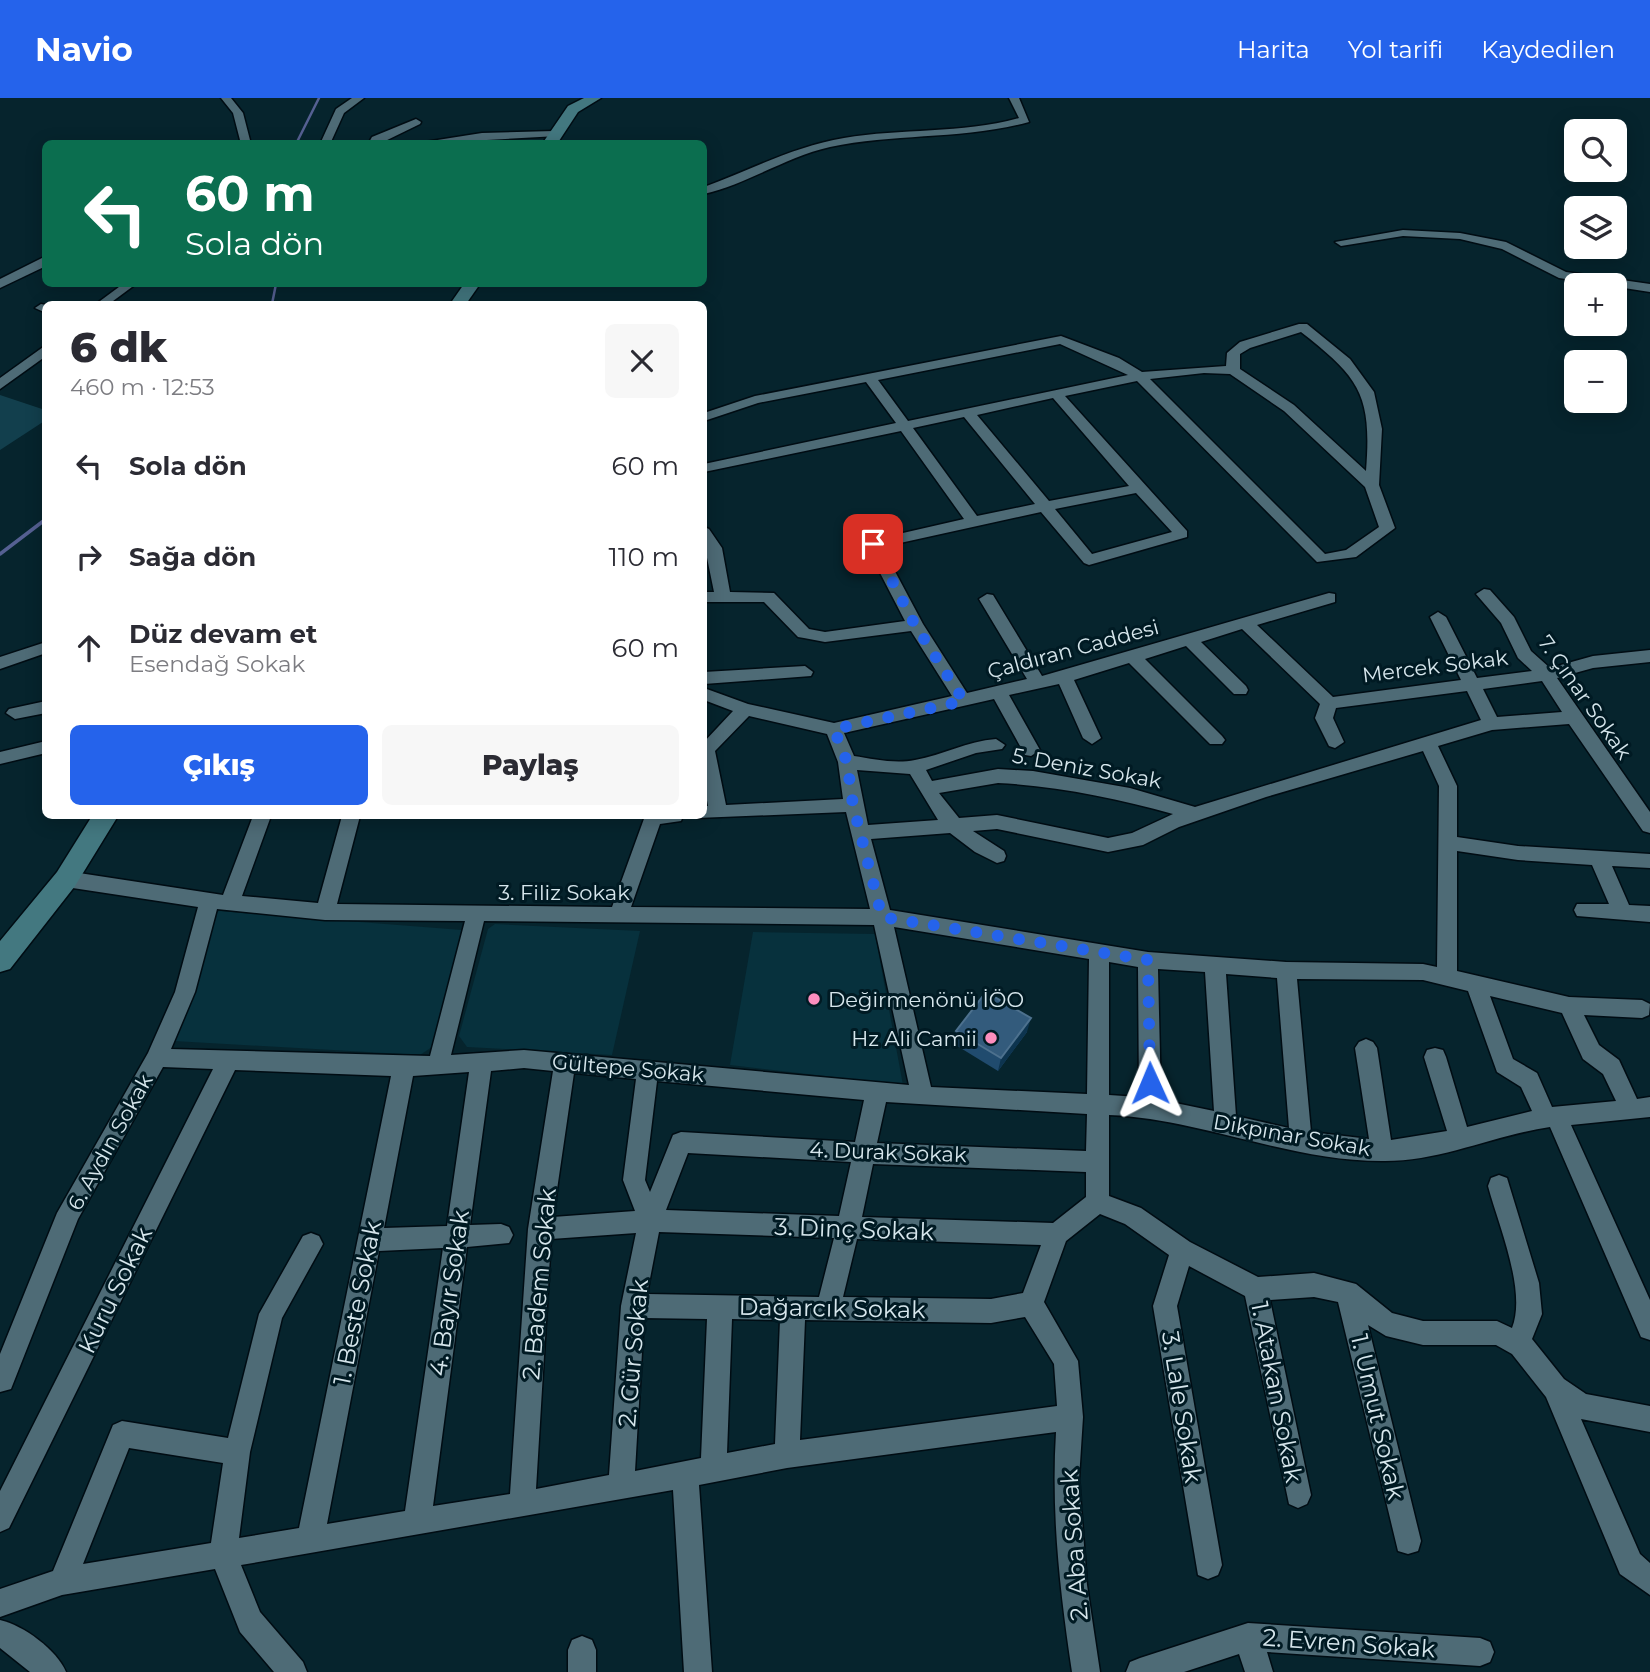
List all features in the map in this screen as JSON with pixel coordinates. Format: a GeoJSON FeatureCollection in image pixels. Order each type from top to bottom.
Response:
{"type":"FeatureCollection","features":[{"type":"Feature","properties":{"kind":"street"},"geometry":{"type":"LineString","coordinates":[[226,98],[238,113],[245,140]]}},
{"type":"Feature","properties":{"kind":"street"},"geometry":{"type":"LineString","coordinates":[[327,140],[340,111],[359,98]]}},
{"type":"Feature","properties":{"kind":"street"},"geometry":{"type":"LineString","coordinates":[[450,140],[482,136],[551,139],[573,109],[594,98]]}},
{"type":"Feature","properties":{"kind":"street"},"geometry":{"type":"LineString","coordinates":[[707,190],[786,156],[823,145],[872,137],[1002,128],[1025,120],[1014,98]]}},
{"type":"Feature","properties":{"kind":"street"},"geometry":{"type":"LineString","coordinates":[[375,140],[416,122]]}},
{"type":"Feature","properties":{"kind":"street"},"geometry":{"type":"LineString","coordinates":[[1341,242],[1374,234],[1460,236],[1506,246],[1563,275],[1650,288]]}},
{"type":"Feature","properties":{"kind":"street"},"geometry":{"type":"LineString","coordinates":[[2,283],[42,263]]}},
{"type":"Feature","properties":{"kind":"street"},"geometry":{"type":"LineString","coordinates":[[106,301],[126,287]]}},
{"type":"Feature","properties":{"kind":"street"},"geometry":{"type":"LineString","coordinates":[[707,417],[755,400],[1061,340],[1114,361],[1140,376],[1322,559],[1351,554],[1387,528],[1372,485],[1376,440],[1372,396],[1349,362],[1303,327],[1245,345],[1233,353],[1233,370]]}},
{"type":"Feature","properties":{"kind":"street"},"geometry":{"type":"LineString","coordinates":[[2,381],[42,352]]}},
{"type":"Feature","properties":{"kind":"street"},"geometry":{"type":"LineString","coordinates":[[708,467],[1140,376],[1204,369],[1233,370],[1289,408],[1372,485]]}},
{"type":"Feature","properties":{"kind":"street"},"geometry":{"type":"LineString","coordinates":[[869,377],[973,521]]}},
{"type":"Feature","properties":{"kind":"street"},"geometry":{"type":"LineString","coordinates":[[968,413],[1089,559],[1182,534],[1056,394]]}},
{"type":"Feature","properties":{"kind":"street"},"geometry":{"type":"LineString","coordinates":[[964,701],[915,625],[873,544],[1139,488]]}},
{"type":"Feature","properties":{"kind":"street"},"geometry":{"type":"LineString","coordinates":[[707,537],[714,548],[723,596]]}},
{"type":"Feature","properties":{"kind":"street","name":"7. Çınar Sokak"},"geometry":{"type":"LineString","coordinates":[[1484,594],[1508,621],[1524,654],[1548,675],[1650,826]]}},
{"type":"Feature","properties":{"kind":"street"},"geometry":{"type":"LineString","coordinates":[[707,597],[768,597],[804,634],[825,637],[915,625]]}},
{"type":"Feature","properties":{"kind":"street","name":"Çaldıran Caddesi"},"geometry":{"type":"LineString","coordinates":[[707,695],[745,709],[834,729],[1064,677],[1329,598]]}},
{"type":"Feature","properties":{"kind":"street"},"geometry":{"type":"LineString","coordinates":[[987,599],[1038,683]]}},
{"type":"Feature","properties":{"kind":"street"},"geometry":{"type":"LineString","coordinates":[[1438,617],[1492,724]]}},
{"type":"Feature","properties":{"kind":"street"},"geometry":{"type":"LineString","coordinates":[[1245,624],[1329,703],[1324,718],[1335,742]]}},
{"type":"Feature","properties":{"kind":"street"},"geometry":{"type":"LineString","coordinates":[[1190,641],[1240,690]]}},
{"type":"Feature","properties":{"kind":"street"},"geometry":{"type":"LineString","coordinates":[[0,663],[42,648]]}},
{"type":"Feature","properties":{"kind":"street","name":"Mercek Sokak"},"geometry":{"type":"LineString","coordinates":[[1329,703],[1548,675],[1593,662],[1650,656]]}},
{"type":"Feature","properties":{"kind":"street"},"geometry":{"type":"LineString","coordinates":[[1134,658],[1216,740]]}},
{"type":"Feature","properties":{"kind":"street"},"geometry":{"type":"LineString","coordinates":[[707,678],[804,671]]}},
{"type":"Feature","properties":{"kind":"street"},"geometry":{"type":"LineString","coordinates":[[1064,677],[1092,738]]}},
{"type":"Feature","properties":{"kind":"street"},"geometry":{"type":"LineString","coordinates":[[999,692],[1031,750]]}},
{"type":"Feature","properties":{"kind":"street"},"geometry":{"type":"LineString","coordinates":[[15,713],[42,708]]}},
{"type":"Feature","properties":{"kind":"street"},"geometry":{"type":"LineString","coordinates":[[707,748],[745,709]]}},
{"type":"Feature","properties":{"kind":"street"},"geometry":{"type":"LineString","coordinates":[[860,833],[997,822],[1108,845],[1136,840],[1196,814],[1492,724],[1574,717]]}},
{"type":"Feature","properties":{"kind":"street"},"geometry":{"type":"LineString","coordinates":[[834,729],[847,762],[853,805],[882,917],[922,1096]]}},
{"type":"Feature","properties":{"kind":"street"},"geometry":{"type":"LineString","coordinates":[[1428,743],[1448,786],[1450,843],[1447,978]]}},
{"type":"Feature","properties":{"kind":"street"},"geometry":{"type":"LineString","coordinates":[[847,762],[890,768],[915,767],[975,747],[996,745]]}},
{"type":"Feature","properties":{"kind":"street"},"geometry":{"type":"LineString","coordinates":[[0,758],[42,748]]}},
{"type":"Feature","properties":{"kind":"street"},"geometry":{"type":"LineString","coordinates":[[915,767],[943,816],[966,839],[997,856]]}},
{"type":"Feature","properties":{"kind":"street"},"geometry":{"type":"LineString","coordinates":[[707,771],[711,813],[853,805]]}},
{"type":"Feature","properties":{"kind":"street","name":"5. Deniz Sokak"},"geometry":{"type":"LineString","coordinates":[[927,788],[998,776],[1033,778],[1130,795],[1196,814]]}},
{"type":"Feature","properties":{"kind":"street"},"geometry":{"type":"LineString","coordinates":[[0,961],[66,879],[103,819]]}},
{"type":"Feature","properties":{"kind":"street","name":"6. Aydın Sokak"},"geometry":{"type":"LineString","coordinates":[[2,1380],[69,1213],[157,1058],[220,902],[261,819]]}},
{"type":"Feature","properties":{"kind":"street"},"geometry":{"type":"LineString","coordinates":[[326,912],[350,819]]}},
{"type":"Feature","properties":{"kind":"street"},"geometry":{"type":"LineString","coordinates":[[619,914],[652,819]]}},
{"type":"Feature","properties":{"kind":"street"},"geometry":{"type":"LineString","coordinates":[[1450,843],[1518,853],[1650,861]]}},
{"type":"Feature","properties":{"kind":"street"},"geometry":{"type":"LineString","coordinates":[[1599,858],[1622,912]]}},
{"type":"Feature","properties":{"kind":"street","name":"3. Filiz Sokak"},"geometry":{"type":"LineString","coordinates":[[66,879],[220,902],[326,912],[476,916],[619,914],[882,917],[1148,960],[1353,973],[1400,970],[1569,1006],[1642,1009]]}},
{"type":"Feature","properties":{"kind":"street"},"geometry":{"type":"LineString","coordinates":[[1584,910],[1650,914]]}},
{"type":"Feature","properties":{"kind":"street"},"geometry":{"type":"LineString","coordinates":[[438,1065],[476,916]]}},
{"type":"Feature","properties":{"kind":"street"},"geometry":{"type":"LineString","coordinates":[[1097,1202],[1094,1162],[1098,1105],[1099,954]]}},
{"type":"Feature","properties":{"kind":"street"},"geometry":{"type":"LineString","coordinates":[[1148,960],[1150,1107]]}},
{"type":"Feature","properties":{"kind":"street"},"geometry":{"type":"LineString","coordinates":[[1215,965],[1226,1125]]}},
{"type":"Feature","properties":{"kind":"street"},"geometry":{"type":"LineString","coordinates":[[1286,970],[1301,1141]]}},
{"type":"Feature","properties":{"kind":"street"},"geometry":{"type":"LineString","coordinates":[[1476,986],[1505,1065],[1529,1080],[1551,1117],[1650,1328]]}},
{"type":"Feature","properties":{"kind":"street"},"geometry":{"type":"LineString","coordinates":[[1569,1006],[1591,1052],[1611,1067],[1640,1107]]}},
{"type":"Feature","properties":{"kind":"street"},"geometry":{"type":"LineString","coordinates":[[1366,1048],[1381,1152]]}},
{"type":"Feature","properties":{"kind":"street","name":"Gültepe Sokak"},"geometry":{"type":"LineString","coordinates":[[157,1058],[404,1067],[524,1059],[922,1096],[1098,1105]]}},
{"type":"Feature","properties":{"kind":"street"},"geometry":{"type":"LineString","coordinates":[[1435,1058],[1459,1136]]}},
{"type":"Feature","properties":{"kind":"street","name":"Kuru Sokak"},"geometry":{"type":"LineString","coordinates":[[0,1519],[229,1060]]}},
{"type":"Feature","properties":{"kind":"street","name":"4. Bayır Sokak"},"geometry":{"type":"LineString","coordinates":[[417,1523],[481,1062]]}},
{"type":"Feature","properties":{"kind":"street","name":"2. Badem Sokak"},"geometry":{"type":"LineString","coordinates":[[522,1505],[540,1229],[565,1063]]}},
{"type":"Feature","properties":{"kind":"street","name":"1. Beste Sokak"},"geometry":{"type":"LineString","coordinates":[[310,1540],[404,1067]]}},
{"type":"Feature","properties":{"kind":"street"},"geometry":{"type":"LineString","coordinates":[[648,1069],[634,1180],[650,1221]]}},
{"type":"Feature","properties":{"kind":"street"},"geometry":{"type":"LineString","coordinates":[[828,1308],[877,1092]]}},
{"type":"Feature","properties":{"kind":"street","name":"Dikpınar Sokak"},"geometry":{"type":"LineString","coordinates":[[1098,1105],[1150,1107],[1301,1141],[1381,1152],[1424,1147],[1459,1136],[1551,1117],[1640,1107]]}},
{"type":"Feature","properties":{"kind":"street","name":"2. Gür Sokak"},"geometry":{"type":"LineString","coordinates":[[621,1486],[633,1306],[650,1221],[681,1142]]}},
{"type":"Feature","properties":{"kind":"street","name":"4. Durak Sokak"},"geometry":{"type":"LineString","coordinates":[[681,1142],[864,1153],[1094,1162]]}},
{"type":"Feature","properties":{"kind":"street"},"geometry":{"type":"LineString","coordinates":[[1500,1186],[1527,1283],[1530,1314],[1518,1344]]}},
{"type":"Feature","properties":{"kind":"street"},"geometry":{"type":"LineString","coordinates":[[1031,1304],[1058,1234],[1097,1202]]}},
{"type":"Feature","properties":{"kind":"street"},"geometry":{"type":"LineString","coordinates":[[1097,1202],[1133,1216],[1182,1250],[1256,1289],[1314,1285],[1348,1292],[1386,1324],[1423,1333],[1497,1333],[1518,1344],[1555,1388],[1581,1406],[1650,1419]]}},
{"type":"Feature","properties":{"kind":"street","name":"3. Dinç Sokak"},"geometry":{"type":"LineString","coordinates":[[540,1229],[650,1221],[1058,1234]]}},
{"type":"Feature","properties":{"kind":"street"},"geometry":{"type":"LineString","coordinates":[[370,1240],[500,1235]]}},
{"type":"Feature","properties":{"kind":"street"},"geometry":{"type":"LineString","coordinates":[[293,1672],[250,1622],[223,1554],[237,1452],[271,1314],[311,1244]]}},
{"type":"Feature","properties":{"kind":"street","name":"3. Lale Sokak"},"geometry":{"type":"LineString","coordinates":[[1182,1250],[1165,1306],[1208,1565]]}},
{"type":"Feature","properties":{"kind":"street","name":"1. Atakan Sokak"},"geometry":{"type":"LineString","coordinates":[[1256,1289],[1298,1495]]}},
{"type":"Feature","properties":{"kind":"street","name":"1. Umut Sokak"},"geometry":{"type":"LineString","coordinates":[[1348,1292],[1408,1541]]}},
{"type":"Feature","properties":{"kind":"street","name":"Dağarcık Sokak"},"geometry":{"type":"LineString","coordinates":[[633,1306],[991,1311],[1031,1304]]}},
{"type":"Feature","properties":{"kind":"street","name":"2. Aba Sokak"},"geometry":{"type":"LineString","coordinates":[[1031,1304],[1066,1361],[1070,1417],[1066,1479],[1073,1585],[1086,1672]]}},
{"type":"Feature","properties":{"kind":"street"},"geometry":{"type":"LineString","coordinates":[[713,1471],[720,1307]]}},
{"type":"Feature","properties":{"kind":"street"},"geometry":{"type":"LineString","coordinates":[[787,1455],[793,1308]]}},
{"type":"Feature","properties":{"kind":"street"},"geometry":{"type":"LineString","coordinates":[[1555,1388],[1630,1564],[1650,1581]]}},
{"type":"Feature","properties":{"kind":"street"},"geometry":{"type":"LineString","coordinates":[[0,1603],[62,1581],[522,1505],[787,1455],[1070,1417]]}},
{"type":"Feature","properties":{"kind":"street"},"geometry":{"type":"LineString","coordinates":[[62,1581],[122,1434],[237,1452]]}},
{"type":"Feature","properties":{"kind":"street"},"geometry":{"type":"LineString","coordinates":[[685,1476],[698,1672]]}},
{"type":"Feature","properties":{"kind":"street"},"geometry":{"type":"LineString","coordinates":[[0,1634],[9,1636],[52,1672]]}},
{"type":"Feature","properties":{"kind":"street"},"geometry":{"type":"LineString","coordinates":[[1248,1637],[1259,1672]]}},
{"type":"Feature","properties":{"kind":"street","name":"2. Evren Sokak"},"geometry":{"type":"LineString","coordinates":[[1142,1672],[1248,1637],[1480,1652]]}},
{"type":"Feature","properties":{"kind":"shaded area"},"geometry":{"type":"Polygon","coordinates":[[[0,395],[42,409],[42,423],[0,450],[0,395]]]}},
{"type":"Feature","properties":{"kind":"shaded area"},"geometry":{"type":"Polygon","coordinates":[[[219,911],[462,930],[432,1047],[420,1055],[174,1041],[190,1005],[212,916],[219,911]]]}},
{"type":"Feature","properties":{"kind":"shaded area"},"geometry":{"type":"Polygon","coordinates":[[[495,924],[640,931],[612,1055],[467,1047],[459,1036],[488,929],[495,924]]]}},
{"type":"Feature","properties":{"kind":"shaded area","name":"Değirmenönü İÖO"},"geometry":{"type":"Polygon","coordinates":[[[753,932],[875,934],[903,1085],[730,1065],[753,932]]]}},
{"type":"Feature","properties":{"kind":"building","name":"Hz Ali Camii"},"geometry":{"type":"Polygon","coordinates":[[[986,992],[1031,1018],[1001,1058],[956,1031],[986,992]]]}},
{"type":"Feature","properties":{"kind":"waterway"},"geometry":{"type":"LineString","coordinates":[[298,140],[319,98]]}},
{"type":"Feature","properties":{"kind":"waterway"},"geometry":{"type":"LineString","coordinates":[[273,301],[275,287]]}},
{"type":"Feature","properties":{"kind":"waterway"},"geometry":{"type":"LineString","coordinates":[[0,554],[42,522]]}},
{"type":"Feature","properties":{"kind":"place","name":"Değirmenönü İÖO"},"geometry":{"type":"Point","coordinates":[814,999]}},
{"type":"Feature","properties":{"kind":"place","name":"Hz Ali Camii"},"geometry":{"type":"Point","coordinates":[991,1038]}},
{"type":"Feature","properties":{"kind":"route"},"geometry":{"type":"LineString","coordinates":[[873,544],[915,625],[964,701],[834,729],[847,762],[853,805],[882,917],[1148,960],[1150,1083]]}}]}
